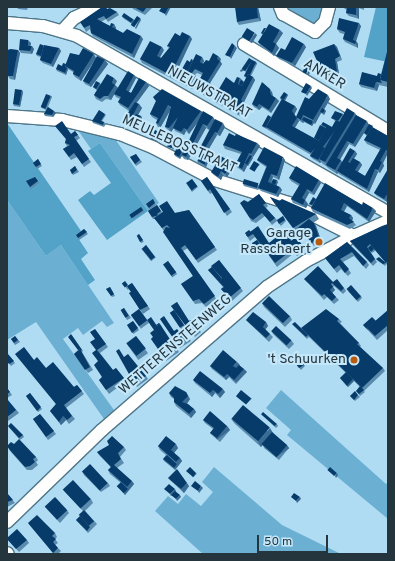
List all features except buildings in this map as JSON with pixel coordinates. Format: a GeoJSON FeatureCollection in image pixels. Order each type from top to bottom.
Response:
{"type":"FeatureCollection","features":[{"type":"Feature","properties":{"kind":"street"},"geometry":{"type":"LineString","coordinates":[[62,31],[74,18],[98,7]]}},
{"type":"Feature","properties":{"kind":"street"},"geometry":{"type":"LineString","coordinates":[[280,7],[283,14],[315,32],[321,28],[325,22],[329,7]]}},
{"type":"Feature","properties":{"kind":"street","name":"NIEUWSTRAAT"},"geometry":{"type":"LineString","coordinates":[[7,23],[43,26],[77,36],[388,212]]}},
{"type":"Feature","properties":{"kind":"street","name":"ANKER"},"geometry":{"type":"LineString","coordinates":[[244,44],[388,131]]}},
{"type":"Feature","properties":{"kind":"street","name":"MEULEBOSSTRAAT"},"geometry":{"type":"LineString","coordinates":[[7,116],[70,122],[120,134],[154,148],[215,180],[289,203],[354,236]]}},
{"type":"Feature","properties":{"kind":"street","name":"WETTERENSTEENWEG"},"geometry":{"type":"LineString","coordinates":[[7,522],[102,430],[267,287],[306,261],[354,236],[388,222]]}},
{"type":"Feature","properties":{"kind":"shaded area"},"geometry":{"type":"Polygon","coordinates":[[[286,7],[327,7],[317,24],[313,25],[286,7]]]}},
{"type":"Feature","properties":{"kind":"shaded area"},"geometry":{"type":"Polygon","coordinates":[[[376,7],[388,7],[388,62],[364,57],[376,7]]]}},
{"type":"Feature","properties":{"kind":"shaded area"},"geometry":{"type":"Polygon","coordinates":[[[7,123],[81,231],[76,235],[88,253],[81,259],[95,280],[88,285],[61,245],[46,256],[7,200],[7,123]]]}},
{"type":"Feature","properties":{"kind":"shaded area"},"geometry":{"type":"Polygon","coordinates":[[[75,126],[111,133],[159,203],[148,211],[100,143],[91,149],[75,126]]]}},
{"type":"Feature","properties":{"kind":"shaded area"},"geometry":{"type":"Polygon","coordinates":[[[100,143],[148,211],[107,240],[78,200],[90,191],[94,195],[111,183],[88,151],[100,143]]]}},
{"type":"Feature","properties":{"kind":"shaded area"},"geometry":{"type":"Polygon","coordinates":[[[7,200],[46,256],[61,245],[114,323],[107,327],[102,321],[83,335],[78,328],[63,339],[114,410],[104,419],[36,322],[7,340],[7,200]]]}},
{"type":"Feature","properties":{"kind":"shaded area"},"geometry":{"type":"Polygon","coordinates":[[[281,390],[386,484],[388,482],[388,519],[287,435],[291,430],[266,408],[281,390]]]}},
{"type":"Feature","properties":{"kind":"shaded area"},"geometry":{"type":"Polygon","coordinates":[[[214,467],[282,525],[341,554],[203,554],[155,511],[168,496],[178,504],[186,494],[201,506],[213,492],[202,482],[214,467]]]}},
{"type":"Feature","properties":{"kind":"place","name":"Garage Rasschaert"},"geometry":{"type":"Point","coordinates":[319,242]}},
{"type":"Feature","properties":{"kind":"place","name":"'t Schuurken"},"geometry":{"type":"Point","coordinates":[354,360]}}]}
